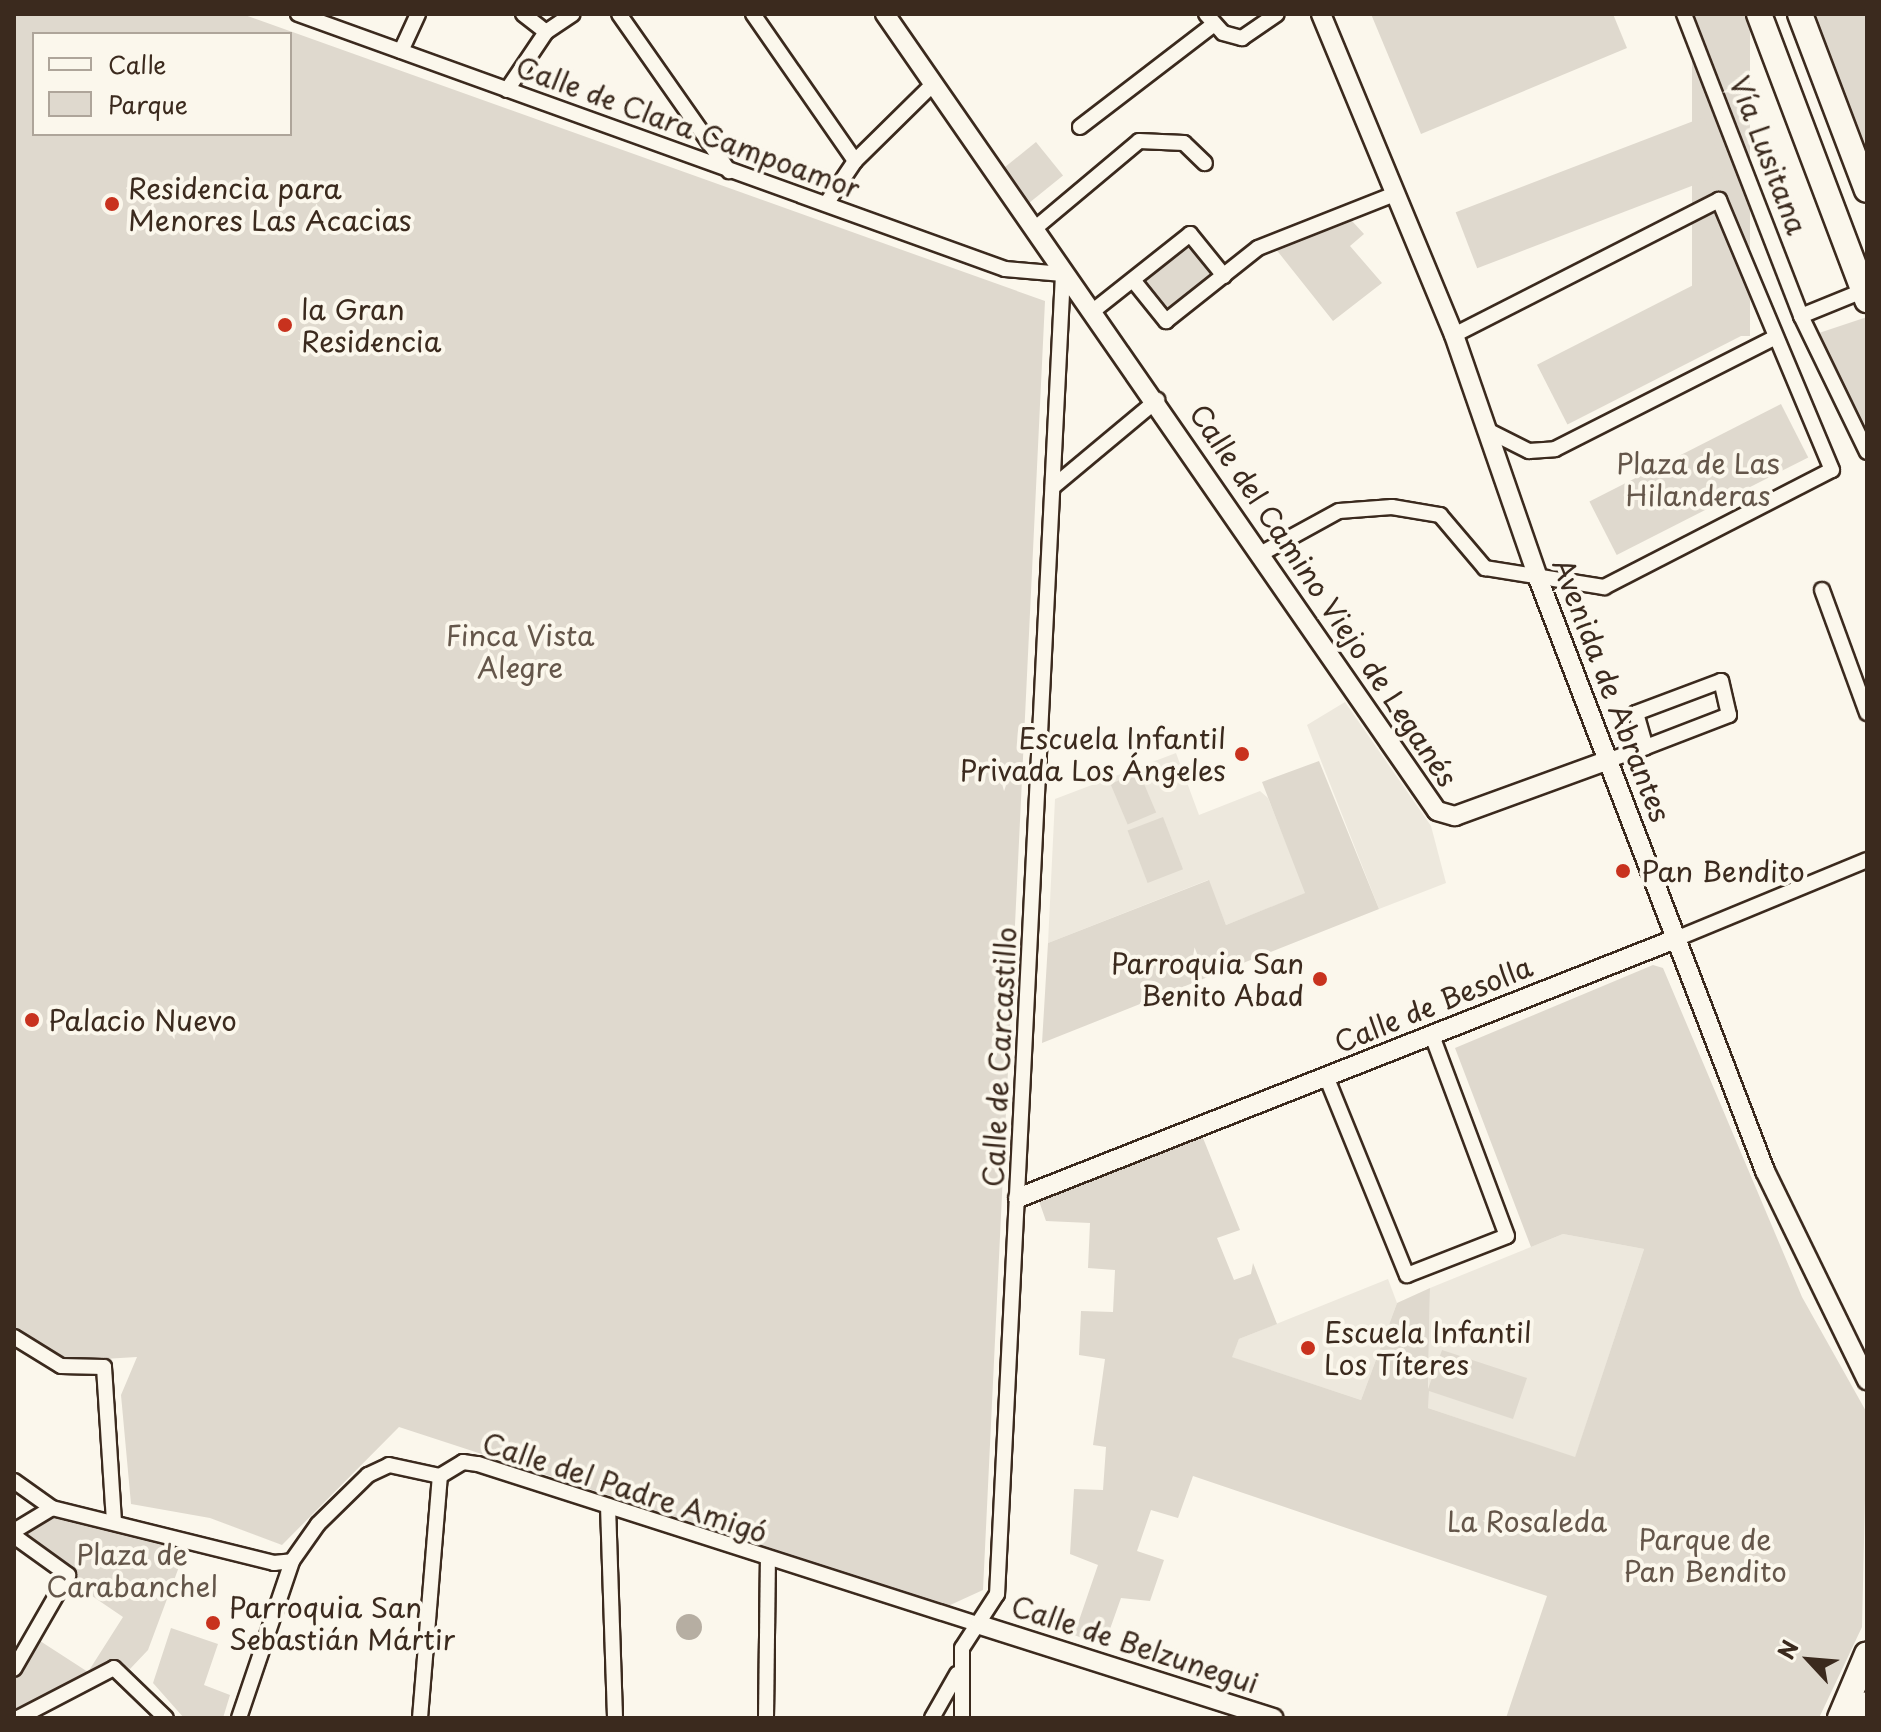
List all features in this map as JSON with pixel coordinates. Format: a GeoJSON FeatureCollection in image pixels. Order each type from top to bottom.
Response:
{"type":"FeatureCollection","features":[{"type":"Feature","properties":{"kind":"main road","name":"Vía Lusitana"},"geometry":{"type":"LineString","coordinates":[[1759,14],[1866,293]]}},
{"type":"Feature","properties":{"kind":"main road"},"geometry":{"type":"LineString","coordinates":[[1800,14],[1867,190]]}},
{"type":"Feature","properties":{"kind":"main road"},"geometry":{"type":"LineString","coordinates":[[1840,1718],[1867,1654]]}},
{"type":"Feature","properties":{"kind":"main road"},"geometry":{"type":"LineString","coordinates":[[1861,1718],[1867,1704]]}},
{"type":"Feature","properties":{"kind":"street","name":"Calle de Clara Campoamor"},"geometry":{"type":"LineString","coordinates":[[298,14],[1005,269],[1063,274]]}},
{"type":"Feature","properties":{"kind":"street"},"geometry":{"type":"LineString","coordinates":[[401,51],[418,14]]}},
{"type":"Feature","properties":{"kind":"street"},"geometry":{"type":"LineString","coordinates":[[523,14],[546,32]]}},
{"type":"Feature","properties":{"kind":"street"},"geometry":{"type":"LineString","coordinates":[[507,90],[546,32],[573,14]]}},
{"type":"Feature","properties":{"kind":"street"},"geometry":{"type":"LineString","coordinates":[[619,14],[729,171]]}},
{"type":"Feature","properties":{"kind":"street"},"geometry":{"type":"LineString","coordinates":[[753,14],[855,161]]}},
{"type":"Feature","properties":{"kind":"street","name":"Calle del Camino Viejo de Leganés"},"geometry":{"type":"LineString","coordinates":[[885,14],[1063,274],[1093,311],[1264,552],[1437,811],[1455,816],[1646,747],[1729,715],[1721,681],[1636,713],[1646,747]]}},
{"type":"Feature","properties":{"kind":"street"},"geometry":{"type":"LineString","coordinates":[[1080,127],[1210,19],[1242,38],[1277,14]]}},
{"type":"Feature","properties":{"kind":"street","name":"Avenida de Abrantes"},"geometry":{"type":"LineString","coordinates":[[1321,14],[1454,335],[1538,578],[1765,1171],[1867,1380]]}},
{"type":"Feature","properties":{"kind":"street","name":"Vía Lusitana"},"geometry":{"type":"LineString","coordinates":[[1684,14],[1801,316],[1867,452]]}},
{"type":"Feature","properties":{"kind":"street"},"geometry":{"type":"LineString","coordinates":[[826,204],[855,161],[932,85]]}},
{"type":"Feature","properties":{"kind":"street"},"geometry":{"type":"LineString","coordinates":[[1033,230],[1139,141],[1184,143],[1205,163]]}},
{"type":"Feature","properties":{"kind":"street"},"geometry":{"type":"LineString","coordinates":[[1133,280],[1166,321],[1258,248],[1397,193]]}},
{"type":"Feature","properties":{"kind":"street"},"geometry":{"type":"LineString","coordinates":[[1264,552],[1339,511],[1392,507],[1440,515],[1485,568],[1604,587],[1832,470],[1774,338],[1719,200],[1454,335]]}},
{"type":"Feature","properties":{"kind":"street"},"geometry":{"type":"LineString","coordinates":[[1093,311],[1190,234],[1224,276]]}},
{"type":"Feature","properties":{"kind":"street","name":"Calle de Carcastillo"},"geometry":{"type":"LineString","coordinates":[[957,1673],[962,1648],[980,1625],[997,1594],[1063,274]]}},
{"type":"Feature","properties":{"kind":"street"},"geometry":{"type":"LineString","coordinates":[[1801,316],[1866,293]]}},
{"type":"Feature","properties":{"kind":"street"},"geometry":{"type":"LineString","coordinates":[[1489,431],[1529,451],[1555,449],[1774,338]]}},
{"type":"Feature","properties":{"kind":"street"},"geometry":{"type":"LineString","coordinates":[[1053,487],[1157,400]]}},
{"type":"Feature","properties":{"kind":"street"},"geometry":{"type":"LineString","coordinates":[[1822,590],[1867,713]]}},
{"type":"Feature","properties":{"kind":"street","name":"Calle de Besolla"},"geometry":{"type":"LineString","coordinates":[[1018,1198],[1678,938],[1867,860]]}},
{"type":"Feature","properties":{"kind":"street"},"geometry":{"type":"LineString","coordinates":[[1326,1076],[1407,1275],[1507,1236],[1432,1035]]}},
{"type":"Feature","properties":{"kind":"street"},"geometry":{"type":"LineString","coordinates":[[14,1337],[61,1366],[104,1367],[114,1521]]}},
{"type":"Feature","properties":{"kind":"street","name":"Calle del Padre Amigó"},"geometry":{"type":"LineString","coordinates":[[440,1476],[463,1462],[478,1464],[980,1625]]}},
{"type":"Feature","properties":{"kind":"street"},"geometry":{"type":"LineString","coordinates":[[239,1718],[292,1561],[368,1475],[389,1465],[440,1476],[420,1718]]}},
{"type":"Feature","properties":{"kind":"street"},"geometry":{"type":"LineString","coordinates":[[14,1481],[52,1508],[274,1563],[292,1561]]}},
{"type":"Feature","properties":{"kind":"street"},"geometry":{"type":"LineString","coordinates":[[608,1506],[615,1718]]}},
{"type":"Feature","properties":{"kind":"street"},"geometry":{"type":"LineString","coordinates":[[14,1669],[68,1575],[14,1534],[52,1508]]}},
{"type":"Feature","properties":{"kind":"street"},"geometry":{"type":"LineString","coordinates":[[766,1718],[768,1559]]}},
{"type":"Feature","properties":{"kind":"street","name":"Calle de Belzunegui"},"geometry":{"type":"LineString","coordinates":[[980,1625],[1274,1718]]}},
{"type":"Feature","properties":{"kind":"street"},"geometry":{"type":"LineString","coordinates":[[18,1718],[107,1671],[127,1672],[166,1718]]}},
{"type":"Feature","properties":{"kind":"street"},"geometry":{"type":"LineString","coordinates":[[932,1718],[957,1673]]}},
{"type":"Feature","properties":{"kind":"street"},"geometry":{"type":"LineString","coordinates":[[957,1673],[962,1718]]}},
{"type":"Feature","properties":{"kind":"shaded area"},"geometry":{"type":"Polygon","coordinates":[[[1345,702],[1431,826],[1446,883],[1379,909],[1307,725],[1345,702]]]}},
{"type":"Feature","properties":{"kind":"shaded area"},"geometry":{"type":"Polygon","coordinates":[[[1176,753],[1199,815],[1260,791],[1268,798],[1306,893],[1226,925],[1208,880],[1048,943],[1055,799],[1176,753]]]}},
{"type":"Feature","properties":{"kind":"shaded area"},"geometry":{"type":"Polygon","coordinates":[[[1563,1234],[1644,1249],[1575,1458],[1428,1408],[1430,1288],[1563,1234]]]}},
{"type":"Feature","properties":{"kind":"shaded area","name":"Escuela Infantil Los Títeres"},"geometry":{"type":"Polygon","coordinates":[[[1388,1279],[1397,1303],[1361,1400],[1231,1357],[1239,1339],[1388,1279]]]}},
{"type":"Feature","properties":{"kind":"shaded area"},"geometry":{"type":"Polygon","coordinates":[[[689,1614],[698,1618],[702,1627],[698,1636],[689,1640],[680,1636],[676,1627],[680,1618],[689,1614]]]}},
{"type":"Feature","properties":{"kind":"green space","name":"Finca Vista Alegre"},"geometry":{"type":"Polygon","coordinates":[[[14,14],[242,14],[1045,301],[983,1590],[948,1606],[399,1427],[282,1545],[210,1518],[131,1504],[121,1395],[137,1357],[70,1361],[14,1329],[14,14]]]}},
{"type":"Feature","properties":{"kind":"green space"},"geometry":{"type":"Polygon","coordinates":[[[1371,14],[1613,14],[1627,48],[1421,134],[1371,14]]]}},
{"type":"Feature","properties":{"kind":"green space"},"geometry":{"type":"Polygon","coordinates":[[[1692,14],[1750,14],[1750,336],[1692,336],[1692,14]]]}},
{"type":"Feature","properties":{"kind":"green space"},"geometry":{"type":"Polygon","coordinates":[[[1810,14],[1867,14],[1867,163],[1810,14]]]}},
{"type":"Feature","properties":{"kind":"green space"},"geometry":{"type":"Polygon","coordinates":[[[1704,117],[1726,173],[1477,268],[1456,212],[1704,117]]]}},
{"type":"Feature","properties":{"kind":"green space"},"geometry":{"type":"Polygon","coordinates":[[[1036,142],[1063,175],[1027,205],[999,172],[1036,142]]]}},
{"type":"Feature","properties":{"kind":"green space"},"geometry":{"type":"Polygon","coordinates":[[[1352,221],[1364,234],[1350,246],[1382,283],[1333,321],[1271,243],[1352,221]]]}},
{"type":"Feature","properties":{"kind":"green space"},"geometry":{"type":"Polygon","coordinates":[[[1190,234],[1224,276],[1167,322],[1133,280],[1190,234]]]}},
{"type":"Feature","properties":{"kind":"green space"},"geometry":{"type":"Polygon","coordinates":[[[1717,273],[1747,333],[1567,424],[1537,365],[1717,273]]]}},
{"type":"Feature","properties":{"kind":"green space"},"geometry":{"type":"Polygon","coordinates":[[[1867,317],[1867,437],[1816,334],[1867,317]]]}},
{"type":"Feature","properties":{"kind":"green space","name":"Plaza de Las Hilanderas"},"geometry":{"type":"Polygon","coordinates":[[[1781,404],[1808,457],[1617,555],[1589,502],[1781,404]]]}},
{"type":"Feature","properties":{"kind":"green space"},"geometry":{"type":"Polygon","coordinates":[[[1319,761],[1379,909],[1042,1043],[1048,943],[1209,880],[1226,925],[1305,893],[1262,782],[1319,761]]]}},
{"type":"Feature","properties":{"kind":"green space"},"geometry":{"type":"Polygon","coordinates":[[[1139,772],[1156,813],[1128,825],[1110,784],[1139,772]]]}},
{"type":"Feature","properties":{"kind":"green space"},"geometry":{"type":"Polygon","coordinates":[[[1163,817],[1183,869],[1148,883],[1128,831],[1163,817]]]}},
{"type":"Feature","properties":{"kind":"green space","name":"Parque de Pan Bendito"},"geometry":{"type":"Polygon","coordinates":[[[1653,965],[1663,968],[1802,1297],[1867,1413],[1862,1627],[1819,1718],[1506,1718],[1547,1596],[1193,1476],[1178,1518],[1151,1510],[1137,1551],[1164,1560],[1150,1601],[1121,1598],[1104,1646],[1074,1635],[1098,1565],[1070,1554],[1074,1489],[1103,1490],[1106,1447],[1093,1445],[1105,1359],[1079,1355],[1081,1311],[1113,1312],[1115,1270],[1088,1268],[1090,1223],[1046,1221],[1039,1201],[1201,1133],[1240,1230],[1217,1238],[1234,1280],[1251,1274],[1253,1263],[1277,1324],[1239,1339],[1232,1357],[1361,1400],[1397,1303],[1430,1288],[1428,1389],[1442,1350],[1527,1378],[1513,1419],[1429,1391],[1428,1408],[1575,1457],[1644,1249],[1563,1234],[1531,1247],[1455,1048],[1653,965]]]}},
{"type":"Feature","properties":{"kind":"green space","name":"Plaza de Carabanchel"},"geometry":{"type":"Polygon","coordinates":[[[56,1512],[189,1540],[148,1650],[130,1669],[122,1663],[14,1718],[14,1669],[37,1639],[88,1672],[123,1617],[73,1583],[73,1567],[20,1535],[56,1512]]]}},
{"type":"Feature","properties":{"kind":"green space"},"geometry":{"type":"Polygon","coordinates":[[[171,1628],[218,1644],[204,1685],[230,1695],[223,1718],[184,1718],[153,1683],[171,1628]]]}},
{"type":"Feature","properties":{"kind":"place","name":"Residencia para Menores Las Acacias"},"geometry":{"type":"Point","coordinates":[112,204]}},
{"type":"Feature","properties":{"kind":"place","name":"la Gran Residencia"},"geometry":{"type":"Point","coordinates":[285,325]}},
{"type":"Feature","properties":{"kind":"place","name":"Escuela Infantil Privada Los Ángeles"},"geometry":{"type":"Point","coordinates":[1242,754]}},
{"type":"Feature","properties":{"kind":"place","name":"Pan Bendito"},"geometry":{"type":"Point","coordinates":[1623,871]}},
{"type":"Feature","properties":{"kind":"place","name":"Parroquia San Benito Abad"},"geometry":{"type":"Point","coordinates":[1320,979]}},
{"type":"Feature","properties":{"kind":"place","name":"Palacio Nuevo"},"geometry":{"type":"Point","coordinates":[32,1020]}},
{"type":"Feature","properties":{"kind":"place","name":"Escuela Infantil Los Títeres"},"geometry":{"type":"Point","coordinates":[1308,1348]}},
{"type":"Feature","properties":{"kind":"place","name":"Parroquia San Sebastián Mártir"},"geometry":{"type":"Point","coordinates":[213,1623]}},
{"type":"Feature","properties":{"kind":"park label","name":"La Rosaleda"},"geometry":{"type":"Point","coordinates":[1527,1521]}}]}
